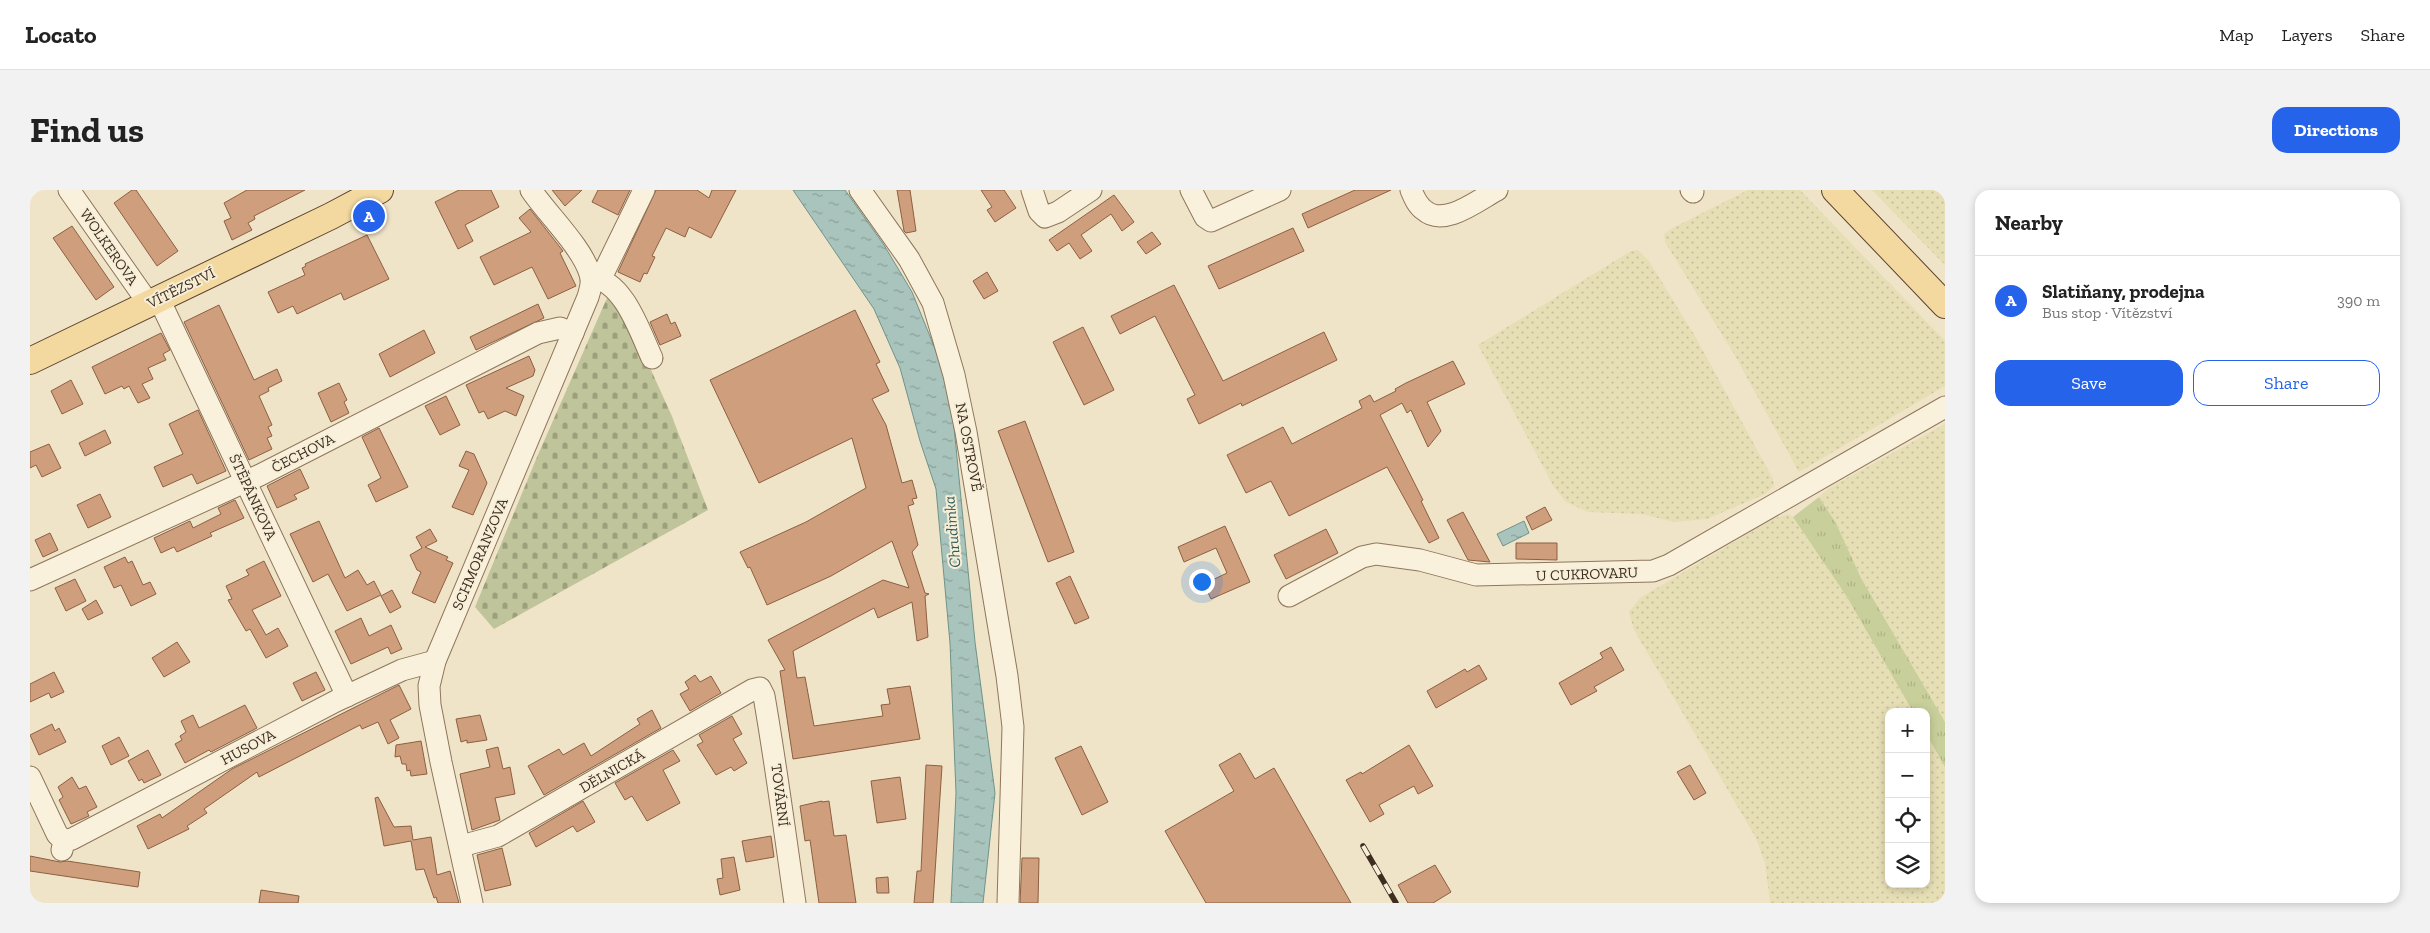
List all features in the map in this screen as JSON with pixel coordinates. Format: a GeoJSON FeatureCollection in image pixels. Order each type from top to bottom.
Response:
{"type":"FeatureCollection","features":[{"type":"Feature","properties":{"kind":"main road","name":"VÍTĚZSTVÍ"},"geometry":{"type":"LineString","coordinates":[[30,361],[331,216],[380,190]]}},
{"type":"Feature","properties":{"kind":"main road","name":"VÍTĚZSTVÍ"},"geometry":{"type":"LineString","coordinates":[[331,216],[392,190]]}},
{"type":"Feature","properties":{"kind":"main road"},"geometry":{"type":"LineString","coordinates":[[1835,190],[1945,305]]}},
{"type":"Feature","properties":{"kind":"street","name":"WOLKEROVA"},"geometry":{"type":"LineString","coordinates":[[69,190],[154,301]]}},
{"type":"Feature","properties":{"kind":"street"},"geometry":{"type":"LineString","coordinates":[[522,190],[556,224]]}},
{"type":"Feature","properties":{"kind":"street"},"geometry":{"type":"LineString","coordinates":[[531,190],[596,278],[616,289],[624,301],[652,358]]}},
{"type":"Feature","properties":{"kind":"street"},"geometry":{"type":"LineString","coordinates":[[596,278],[644,190]]}},
{"type":"Feature","properties":{"kind":"street","name":"NA OSTROVĚ"},"geometry":{"type":"LineString","coordinates":[[860,190],[920,276],[933,303],[952,365],[973,466],[1007,676],[1013,727],[1008,903]]}},
{"type":"Feature","properties":{"kind":"street"},"geometry":{"type":"LineString","coordinates":[[1032,190],[1039,211],[1045,217],[1058,212],[1091,190]]}},
{"type":"Feature","properties":{"kind":"street"},"geometry":{"type":"LineString","coordinates":[[1191,190],[1204,215],[1211,221],[1280,190]]}},
{"type":"Feature","properties":{"kind":"street"},"geometry":{"type":"LineString","coordinates":[[1411,190],[1423,210],[1438,215],[1458,212],[1496,190]]}},
{"type":"Feature","properties":{"kind":"street","name":"SCHMORANZOVA"},"geometry":{"type":"LineString","coordinates":[[472,903],[441,762],[430,705],[429,686],[435,661],[596,278]]}},
{"type":"Feature","properties":{"kind":"street","name":"ŠTĚPÁNKOVA"},"geometry":{"type":"LineString","coordinates":[[154,301],[245,481],[348,696]]}},
{"type":"Feature","properties":{"kind":"street","name":"ČECHOVA"},"geometry":{"type":"LineString","coordinates":[[30,580],[245,481],[538,333],[556,328],[573,333]]}},
{"type":"Feature","properties":{"kind":"street","name":"U CUKROVARU"},"geometry":{"type":"LineString","coordinates":[[1289,596],[1362,557],[1376,554],[1420,560],[1476,575],[1642,573],[1653,571],[1670,564],[1945,407]]}},
{"type":"Feature","properties":{"kind":"street","name":"HUSOVA"},"geometry":{"type":"LineString","coordinates":[[30,777],[63,846],[72,839],[348,696],[402,670],[435,661]]}},
{"type":"Feature","properties":{"kind":"street","name":"DĚLNICKÁ"},"geometry":{"type":"LineString","coordinates":[[461,846],[498,836],[752,690],[760,688]]}},
{"type":"Feature","properties":{"kind":"street","name":"TOVÁRNÍ"},"geometry":{"type":"LineString","coordinates":[[760,688],[764,696],[777,772],[778,794],[796,903]]}},
{"type":"Feature","properties":{"kind":"shaded area"},"geometry":{"type":"Polygon","coordinates":[[[1748,190],[1800,190],[1945,341],[1945,386],[1799,472],[1734,354],[1665,242],[1664,234],[1671,229],[1748,190]]]}},
{"type":"Feature","properties":{"kind":"shaded area"},"geometry":{"type":"Polygon","coordinates":[[[1872,190],[1945,190],[1945,265],[1939,259],[1872,190]]]}},
{"type":"Feature","properties":{"kind":"shaded area"},"geometry":{"type":"Polygon","coordinates":[[[1638,250],[1649,261],[1695,336],[1773,479],[1774,486],[1765,494],[1707,519],[1674,522],[1642,514],[1588,512],[1566,502],[1554,487],[1478,345],[1631,251],[1638,250]]]}},
{"type":"Feature","properties":{"kind":"shaded area"},"geometry":{"type":"Polygon","coordinates":[[[1945,424],[1945,722],[1861,578],[1836,523],[1819,497],[1829,488],[1945,424]]]}},
{"type":"Feature","properties":{"kind":"shaded area"},"geometry":{"type":"Polygon","coordinates":[[[1788,514],[1793,517],[1847,597],[1911,708],[1885,708],[1885,888],[1930,888],[1930,742],[1945,767],[1945,903],[1770,903],[1765,863],[1756,838],[1634,630],[1629,612],[1640,598],[1773,519],[1788,514]]]}},
{"type":"Feature","properties":{"kind":"green space"},"geometry":{"type":"Polygon","coordinates":[[[607,298],[620,302],[671,414],[708,510],[494,629],[475,607],[537,457],[607,298]]]}},
{"type":"Feature","properties":{"kind":"green space"},"geometry":{"type":"Polygon","coordinates":[[[1819,497],[1836,523],[1861,578],[1945,722],[1945,767],[1930,741],[1930,708],[1911,708],[1847,597],[1793,517],[1819,497]]]}},
{"type":"Feature","properties":{"kind":"water","name":"Chrudimka"},"geometry":{"type":"Polygon","coordinates":[[[793,190],[845,190],[884,245],[912,292],[940,361],[953,416],[975,642],[995,793],[983,903],[951,903],[956,793],[950,643],[936,489],[920,441],[900,368],[874,309],[793,190]]]}},
{"type":"Feature","properties":{"kind":"water"},"geometry":{"type":"Polygon","coordinates":[[[1524,521],[1529,533],[1503,546],[1497,534],[1524,521]]]}},
{"type":"Feature","properties":{"kind":"building"},"geometry":{"type":"Polygon","coordinates":[[[132,190],[136,190],[178,251],[157,266],[114,203],[132,190]]]}},
{"type":"Feature","properties":{"kind":"building"},"geometry":{"type":"Polygon","coordinates":[[[247,190],[305,190],[254,216],[255,219],[248,223],[252,230],[232,240],[224,221],[231,218],[224,203],[247,190]]]}},
{"type":"Feature","properties":{"kind":"building"},"geometry":{"type":"Polygon","coordinates":[[[459,190],[491,190],[499,207],[465,225],[473,241],[458,249],[435,202],[459,190]]]}},
{"type":"Feature","properties":{"kind":"building"},"geometry":{"type":"Polygon","coordinates":[[[552,190],[582,190],[565,206],[552,190]]]}},
{"type":"Feature","properties":{"kind":"building"},"geometry":{"type":"Polygon","coordinates":[[[598,190],[630,190],[618,215],[592,202],[598,190]]]}},
{"type":"Feature","properties":{"kind":"building"},"geometry":{"type":"Polygon","coordinates":[[[656,190],[697,190],[709,198],[712,190],[736,190],[711,238],[689,227],[685,237],[666,228],[652,256],[655,257],[647,274],[644,273],[640,282],[618,272],[656,190]]]}},
{"type":"Feature","properties":{"kind":"building"},"geometry":{"type":"Polygon","coordinates":[[[897,190],[910,190],[916,231],[906,233],[904,231],[897,190]]]}},
{"type":"Feature","properties":{"kind":"building"},"geometry":{"type":"Polygon","coordinates":[[[981,190],[1004,190],[1016,208],[995,222],[987,210],[992,207],[981,190]]]}},
{"type":"Feature","properties":{"kind":"building"},"geometry":{"type":"Polygon","coordinates":[[[1355,190],[1391,190],[1308,228],[1302,214],[1355,190]]]}},
{"type":"Feature","properties":{"kind":"building"},"geometry":{"type":"Polygon","coordinates":[[[1114,195],[1134,222],[1122,231],[1111,214],[1081,235],[1092,251],[1080,259],[1069,243],[1057,251],[1049,240],[1114,195]]]}},
{"type":"Feature","properties":{"kind":"building"},"geometry":{"type":"Polygon","coordinates":[[[530,209],[563,251],[560,253],[576,286],[548,299],[532,267],[494,285],[480,257],[531,232],[519,218],[530,209]]]}},
{"type":"Feature","properties":{"kind":"building"},"geometry":{"type":"Polygon","coordinates":[[[72,226],[114,287],[96,300],[53,238],[72,226]]]}},
{"type":"Feature","properties":{"kind":"building"},"geometry":{"type":"Polygon","coordinates":[[[1293,228],[1304,251],[1219,289],[1208,266],[1293,228]]]}},
{"type":"Feature","properties":{"kind":"building"},"geometry":{"type":"Polygon","coordinates":[[[1152,232],[1161,244],[1146,254],[1137,242],[1152,232]]]}},
{"type":"Feature","properties":{"kind":"building"},"geometry":{"type":"Polygon","coordinates":[[[367,235],[389,279],[344,300],[341,293],[297,314],[293,306],[278,313],[268,292],[305,275],[302,268],[306,266],[305,264],[367,235]]]}},
{"type":"Feature","properties":{"kind":"building"},"geometry":{"type":"Polygon","coordinates":[[[987,272],[998,291],[984,299],[973,281],[987,272]]]}},
{"type":"Feature","properties":{"kind":"building"},"geometry":{"type":"Polygon","coordinates":[[[1174,285],[1223,381],[1324,332],[1337,360],[1242,406],[1241,403],[1199,424],[1187,399],[1195,395],[1155,316],[1120,334],[1111,316],[1174,285]]]}},
{"type":"Feature","properties":{"kind":"building"},"geometry":{"type":"Polygon","coordinates":[[[538,304],[544,318],[476,350],[470,337],[538,304]]]}},
{"type":"Feature","properties":{"kind":"building"},"geometry":{"type":"Polygon","coordinates":[[[219,305],[254,380],[277,369],[282,381],[268,388],[269,391],[259,396],[272,425],[268,427],[272,436],[267,438],[272,449],[249,460],[184,322],[219,305]]]}},
{"type":"Feature","properties":{"kind":"building"},"geometry":{"type":"Polygon","coordinates":[[[855,310],[880,362],[876,364],[889,391],[872,399],[886,425],[902,483],[912,480],[917,498],[912,499],[914,504],[908,506],[918,545],[912,552],[925,593],[929,594],[925,596],[928,637],[917,641],[912,602],[878,618],[874,608],[793,651],[797,678],[805,677],[814,726],[883,716],[881,705],[890,704],[887,689],[910,686],[920,739],[793,759],[780,671],[785,670],[768,640],[883,580],[909,588],[892,541],[831,576],[767,605],[750,567],[748,568],[740,552],[806,522],[866,488],[852,438],[759,483],[710,380],[855,310]]]}},
{"type":"Feature","properties":{"kind":"building"},"geometry":{"type":"Polygon","coordinates":[[[667,314],[671,324],[675,322],[681,336],[660,345],[650,322],[667,314]]]}},
{"type":"Feature","properties":{"kind":"building"},"geometry":{"type":"Polygon","coordinates":[[[1083,327],[1114,390],[1084,405],[1053,342],[1083,327]]]}},
{"type":"Feature","properties":{"kind":"building"},"geometry":{"type":"Polygon","coordinates":[[[424,330],[435,353],[390,377],[379,354],[424,330]]]}},
{"type":"Feature","properties":{"kind":"building"},"geometry":{"type":"Polygon","coordinates":[[[161,333],[170,350],[163,354],[166,360],[148,368],[153,379],[142,384],[150,398],[138,403],[129,386],[124,389],[122,386],[105,394],[92,367],[161,333]]]}},
{"type":"Feature","properties":{"kind":"building"},"geometry":{"type":"Polygon","coordinates":[[[529,356],[535,370],[533,376],[506,388],[524,396],[516,416],[505,411],[488,419],[484,411],[479,413],[466,385],[529,356]]]}},
{"type":"Feature","properties":{"kind":"building"},"geometry":{"type":"Polygon","coordinates":[[[1453,361],[1465,384],[1427,402],[1441,431],[1428,447],[1411,410],[1407,413],[1402,403],[1380,415],[1423,500],[1421,501],[1439,538],[1429,543],[1387,467],[1289,516],[1271,481],[1246,493],[1227,455],[1283,427],[1292,444],[1362,408],[1359,401],[1370,395],[1374,402],[1396,391],[1395,389],[1406,383],[1453,361]]]}},
{"type":"Feature","properties":{"kind":"building"},"geometry":{"type":"Polygon","coordinates":[[[71,380],[83,404],[62,414],[51,391],[71,380]]]}},
{"type":"Feature","properties":{"kind":"building"},"geometry":{"type":"Polygon","coordinates":[[[339,383],[347,400],[344,402],[349,413],[331,422],[318,393],[339,383]]]}},
{"type":"Feature","properties":{"kind":"building"},"geometry":{"type":"Polygon","coordinates":[[[446,396],[460,425],[440,435],[425,406],[446,396]]]}},
{"type":"Feature","properties":{"kind":"building"},"geometry":{"type":"Polygon","coordinates":[[[198,410],[226,471],[197,484],[192,474],[163,487],[154,467],[183,454],[169,424],[198,410]]]}},
{"type":"Feature","properties":{"kind":"building"},"geometry":{"type":"Polygon","coordinates":[[[1025,421],[1074,552],[1048,562],[998,431],[1025,421]]]}},
{"type":"Feature","properties":{"kind":"building"},"geometry":{"type":"Polygon","coordinates":[[[379,428],[408,487],[376,502],[368,485],[381,478],[362,437],[379,428]]]}},
{"type":"Feature","properties":{"kind":"building"},"geometry":{"type":"Polygon","coordinates":[[[105,430],[111,443],[85,456],[79,443],[105,430]]]}},
{"type":"Feature","properties":{"kind":"building"},"geometry":{"type":"Polygon","coordinates":[[[49,444],[61,468],[42,477],[36,465],[30,468],[30,452],[49,444]]]}},
{"type":"Feature","properties":{"kind":"building"},"geometry":{"type":"Polygon","coordinates":[[[466,451],[474,454],[487,483],[473,515],[452,507],[469,470],[459,466],[466,451]]]}},
{"type":"Feature","properties":{"kind":"building"},"geometry":{"type":"Polygon","coordinates":[[[300,469],[309,488],[294,495],[297,499],[277,508],[267,486],[300,469]]]}},
{"type":"Feature","properties":{"kind":"building"},"geometry":{"type":"Polygon","coordinates":[[[100,494],[111,517],[88,528],[77,505],[100,494]]]}},
{"type":"Feature","properties":{"kind":"building"},"geometry":{"type":"Polygon","coordinates":[[[235,500],[244,518],[210,533],[212,536],[177,552],[174,547],[161,553],[154,538],[190,521],[193,528],[221,514],[218,508],[235,500]]]}},
{"type":"Feature","properties":{"kind":"building"},"geometry":{"type":"Polygon","coordinates":[[[1545,507],[1552,520],[1532,530],[1526,517],[1545,507]]]}},
{"type":"Feature","properties":{"kind":"building"},"geometry":{"type":"Polygon","coordinates":[[[1463,512],[1490,562],[1468,560],[1447,520],[1463,512]]]}},
{"type":"Feature","properties":{"kind":"building"},"geometry":{"type":"Polygon","coordinates":[[[319,521],[345,578],[358,570],[367,585],[374,581],[381,595],[347,611],[328,574],[313,582],[290,534],[319,521]]]}},
{"type":"Feature","properties":{"kind":"building"},"geometry":{"type":"Polygon","coordinates":[[[1225,526],[1250,582],[1211,599],[1204,584],[1227,573],[1216,548],[1184,562],[1178,547],[1225,526]]]}},
{"type":"Feature","properties":{"kind":"building"},"geometry":{"type":"Polygon","coordinates":[[[430,529],[437,541],[425,547],[448,557],[446,560],[453,563],[435,603],[412,593],[421,572],[417,570],[410,555],[422,548],[416,537],[430,529]]]}},
{"type":"Feature","properties":{"kind":"building"},"geometry":{"type":"Polygon","coordinates":[[[1326,529],[1338,553],[1286,579],[1274,555],[1326,529]]]}},
{"type":"Feature","properties":{"kind":"building"},"geometry":{"type":"Polygon","coordinates":[[[50,533],[58,550],[43,557],[35,540],[50,533]]]}},
{"type":"Feature","properties":{"kind":"building"},"geometry":{"type":"Polygon","coordinates":[[[1516,543],[1557,543],[1557,560],[1516,559],[1516,543]]]}},
{"type":"Feature","properties":{"kind":"building"},"geometry":{"type":"Polygon","coordinates":[[[125,557],[128,563],[132,561],[143,585],[150,582],[156,594],[131,606],[121,585],[114,588],[104,567],[125,557]]]}},
{"type":"Feature","properties":{"kind":"building"},"geometry":{"type":"Polygon","coordinates":[[[264,561],[281,596],[252,610],[266,635],[278,628],[288,646],[266,658],[250,629],[246,631],[228,600],[232,599],[226,586],[249,575],[246,570],[264,561]]]}},
{"type":"Feature","properties":{"kind":"building"},"geometry":{"type":"Polygon","coordinates":[[[1070,576],[1089,618],[1075,624],[1056,583],[1070,576]]]}},
{"type":"Feature","properties":{"kind":"building"},"geometry":{"type":"Polygon","coordinates":[[[75,579],[86,601],[66,611],[55,588],[75,579]]]}},
{"type":"Feature","properties":{"kind":"building"},"geometry":{"type":"Polygon","coordinates":[[[392,590],[401,607],[390,613],[381,596],[392,590]]]}},
{"type":"Feature","properties":{"kind":"building"},"geometry":{"type":"Polygon","coordinates":[[[96,600],[103,613],[88,620],[82,609],[96,600]]]}},
{"type":"Feature","properties":{"kind":"building"},"geometry":{"type":"Polygon","coordinates":[[[361,618],[369,636],[391,625],[402,649],[391,654],[388,647],[351,664],[335,631],[361,618]]]}},
{"type":"Feature","properties":{"kind":"building"},"geometry":{"type":"Polygon","coordinates":[[[177,642],[190,662],[164,677],[152,658],[177,642]]]}},
{"type":"Feature","properties":{"kind":"building"},"geometry":{"type":"Polygon","coordinates":[[[1611,647],[1624,670],[1594,687],[1597,691],[1571,705],[1559,683],[1603,658],[1600,653],[1611,647]]]}},
{"type":"Feature","properties":{"kind":"building"},"geometry":{"type":"Polygon","coordinates":[[[1479,665],[1487,679],[1436,708],[1427,691],[1465,669],[1467,672],[1479,665]]]}},
{"type":"Feature","properties":{"kind":"building"},"geometry":{"type":"Polygon","coordinates":[[[54,672],[64,692],[51,698],[49,693],[30,702],[30,684],[54,672]]]}},
{"type":"Feature","properties":{"kind":"building"},"geometry":{"type":"Polygon","coordinates":[[[316,672],[325,690],[302,701],[293,683],[316,672]]]}},
{"type":"Feature","properties":{"kind":"building"},"geometry":{"type":"Polygon","coordinates":[[[695,675],[700,682],[711,676],[721,693],[690,711],[680,694],[689,689],[685,682],[695,675]]]}},
{"type":"Feature","properties":{"kind":"building"},"geometry":{"type":"Polygon","coordinates":[[[399,685],[411,709],[390,720],[399,738],[388,744],[378,722],[362,729],[360,725],[259,777],[257,772],[204,809],[207,813],[187,826],[189,829],[148,849],[137,826],[160,814],[162,818],[232,769],[399,685]]]}},
{"type":"Feature","properties":{"kind":"building"},"geometry":{"type":"Polygon","coordinates":[[[245,705],[257,728],[185,763],[175,744],[182,740],[180,736],[186,732],[181,721],[193,715],[199,728],[245,705]]]}},
{"type":"Feature","properties":{"kind":"building"},"geometry":{"type":"Polygon","coordinates":[[[652,710],[661,728],[544,795],[528,766],[559,749],[563,755],[584,743],[591,756],[640,724],[637,719],[652,710]]]}},
{"type":"Feature","properties":{"kind":"building"},"geometry":{"type":"Polygon","coordinates":[[[480,715],[487,740],[467,743],[467,740],[461,742],[456,719],[480,715]]]}},
{"type":"Feature","properties":{"kind":"building"},"geometry":{"type":"Polygon","coordinates":[[[732,716],[742,734],[733,739],[747,763],[734,771],[731,767],[716,775],[697,745],[703,742],[699,735],[732,716]]]}},
{"type":"Feature","properties":{"kind":"building"},"geometry":{"type":"Polygon","coordinates":[[[52,724],[55,731],[59,728],[66,742],[39,755],[30,735],[52,724]]]}},
{"type":"Feature","properties":{"kind":"building"},"geometry":{"type":"Polygon","coordinates":[[[119,737],[129,756],[111,765],[102,746],[119,737]]]}},
{"type":"Feature","properties":{"kind":"building"},"geometry":{"type":"Polygon","coordinates":[[[421,741],[427,774],[411,776],[410,770],[407,771],[406,764],[402,764],[400,756],[395,757],[396,745],[421,741]]]}},
{"type":"Feature","properties":{"kind":"building"},"geometry":{"type":"Polygon","coordinates":[[[1409,745],[1433,786],[1418,794],[1414,786],[1379,805],[1384,814],[1370,822],[1346,780],[1361,772],[1362,774],[1409,745]]]}},
{"type":"Feature","properties":{"kind":"building"},"geometry":{"type":"Polygon","coordinates":[[[1081,746],[1108,802],[1082,815],[1055,758],[1081,746]]]}},
{"type":"Feature","properties":{"kind":"building"},"geometry":{"type":"Polygon","coordinates":[[[498,747],[503,769],[510,767],[515,794],[495,798],[500,820],[472,830],[460,774],[490,767],[486,750],[498,747]]]}},
{"type":"Feature","properties":{"kind":"building"},"geometry":{"type":"Polygon","coordinates":[[[148,750],[161,775],[144,783],[142,779],[139,781],[128,761],[148,750]]]}},
{"type":"Feature","properties":{"kind":"building"},"geometry":{"type":"Polygon","coordinates":[[[673,750],[680,761],[663,770],[680,803],[647,821],[632,796],[625,800],[615,783],[673,750]]]}},
{"type":"Feature","properties":{"kind":"building"},"geometry":{"type":"Polygon","coordinates":[[[1240,753],[1255,779],[1274,768],[1351,903],[1206,903],[1165,831],[1234,791],[1219,765],[1240,753]]]}},
{"type":"Feature","properties":{"kind":"building"},"geometry":{"type":"Polygon","coordinates":[[[926,765],[942,766],[933,903],[914,903],[917,871],[921,871],[926,765]]]}},
{"type":"Feature","properties":{"kind":"building"},"geometry":{"type":"Polygon","coordinates":[[[1690,765],[1706,793],[1694,800],[1677,772],[1690,765]]]}},
{"type":"Feature","properties":{"kind":"building"},"geometry":{"type":"Polygon","coordinates":[[[72,777],[79,789],[86,786],[97,807],[87,812],[89,816],[71,824],[59,800],[63,797],[58,787],[72,777]]]}},
{"type":"Feature","properties":{"kind":"building"},"geometry":{"type":"Polygon","coordinates":[[[900,777],[906,819],[877,823],[871,781],[900,777]]]}},
{"type":"Feature","properties":{"kind":"building"},"geometry":{"type":"Polygon","coordinates":[[[378,797],[394,827],[411,826],[413,840],[431,837],[437,875],[450,871],[459,903],[438,903],[436,897],[434,898],[424,869],[416,870],[411,841],[384,846],[375,798],[378,797]]]}},
{"type":"Feature","properties":{"kind":"building"},"geometry":{"type":"Polygon","coordinates":[[[583,801],[595,822],[577,832],[573,826],[536,847],[529,833],[583,801]]]}},
{"type":"Feature","properties":{"kind":"building"},"geometry":{"type":"Polygon","coordinates":[[[829,801],[834,836],[846,835],[856,903],[819,903],[810,840],[805,841],[800,806],[829,801]]]}},
{"type":"Feature","properties":{"kind":"building"},"geometry":{"type":"Polygon","coordinates":[[[771,836],[774,857],[746,862],[742,841],[771,836]]]}},
{"type":"Feature","properties":{"kind":"building"},"geometry":{"type":"Polygon","coordinates":[[[502,848],[511,885],[485,891],[477,855],[502,848]]]}},
{"type":"Feature","properties":{"kind":"building"},"geometry":{"type":"Polygon","coordinates":[[[30,856],[60,862],[67,861],[140,872],[138,887],[30,871],[30,856]]]}},
{"type":"Feature","properties":{"kind":"building"},"geometry":{"type":"Polygon","coordinates":[[[734,857],[740,890],[720,895],[717,879],[723,878],[721,859],[734,857]]]}},
{"type":"Feature","properties":{"kind":"building"},"geometry":{"type":"Polygon","coordinates":[[[1022,858],[1039,858],[1038,903],[1020,903],[1022,858]]]}},
{"type":"Feature","properties":{"kind":"building"},"geometry":{"type":"Polygon","coordinates":[[[1435,865],[1451,892],[1433,903],[1408,903],[1398,885],[1435,865]]]}},
{"type":"Feature","properties":{"kind":"building"},"geometry":{"type":"Polygon","coordinates":[[[888,877],[889,893],[877,893],[876,878],[888,877]]]}},
{"type":"Feature","properties":{"kind":"building"},"geometry":{"type":"Polygon","coordinates":[[[261,890],[299,896],[298,903],[259,903],[261,890]]]}},
{"type":"Feature","properties":{"kind":"railway"},"geometry":{"type":"LineString","coordinates":[[1363,846],[1396,903]]}},
{"type":"Feature","properties":{"kind":"place","name":"Slatiňany, prodejna"},"geometry":{"type":"Point","coordinates":[369,216]}}]}
